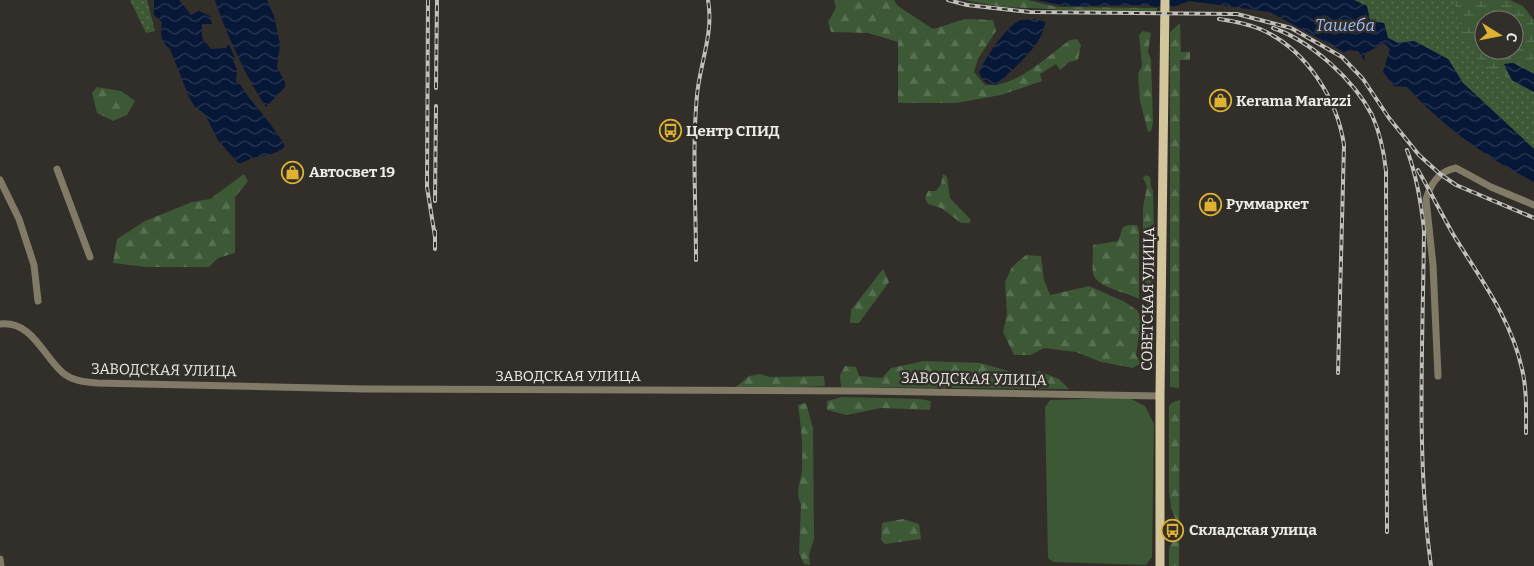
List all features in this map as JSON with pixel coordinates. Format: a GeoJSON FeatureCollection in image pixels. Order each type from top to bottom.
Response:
{"type":"FeatureCollection","features":[{"type":"Feature","properties":{"kind":"main road","name":"СОВЕТСКАЯ УЛИЦА"},"geometry":{"type":"LineString","coordinates":[[1160,566],[1160,396],[1165,0]]}},
{"type":"Feature","properties":{"kind":"street"},"geometry":{"type":"LineString","coordinates":[[57,168],[90,257]]}},
{"type":"Feature","properties":{"kind":"street"},"geometry":{"type":"LineString","coordinates":[[1438,376],[1426,199],[1429,189],[1440,174],[1456,168],[1534,205]]}},
{"type":"Feature","properties":{"kind":"street"},"geometry":{"type":"LineString","coordinates":[[0,180],[19,218],[34,265],[38,300]]}},
{"type":"Feature","properties":{"kind":"street","name":"ЗАВОДСКАЯ УЛИЦА"},"geometry":{"type":"LineString","coordinates":[[0,324],[15,325],[27,332],[62,373],[72,378],[97,383],[364,389],[866,391],[1160,396]]}},
{"type":"Feature","properties":{"kind":"street"},"geometry":{"type":"LineString","coordinates":[[0,560],[1,566]]}},
{"type":"Feature","properties":{"kind":"green space"},"geometry":{"type":"Polygon","coordinates":[[[130,0],[147,0],[155,31],[146,33],[130,0]]]}},
{"type":"Feature","properties":{"kind":"green space"},"geometry":{"type":"Polygon","coordinates":[[[834,0],[894,0],[898,6],[933,29],[965,19],[993,20],[996,31],[978,59],[974,72],[985,85],[997,85],[1019,77],[1070,40],[1077,39],[1081,45],[1078,60],[1069,62],[1060,70],[1056,64],[1040,74],[1042,81],[1001,95],[956,103],[898,103],[898,42],[868,33],[831,32],[828,22],[836,8],[834,0]]]}},
{"type":"Feature","properties":{"kind":"green space"},"geometry":{"type":"Polygon","coordinates":[[[963,0],[1028,0],[1057,7],[1157,8],[1156,14],[1003,7],[963,0]]]}},
{"type":"Feature","properties":{"kind":"green space"},"geometry":{"type":"Polygon","coordinates":[[[1354,0],[1454,0],[1459,23],[1474,39],[1474,60],[1493,60],[1512,80],[1534,92],[1534,149],[1463,83],[1448,59],[1414,41],[1397,43],[1388,38],[1384,23],[1370,21],[1367,6],[1354,0]]]}},
{"type":"Feature","properties":{"kind":"green space"},"geometry":{"type":"Polygon","coordinates":[[[1454,0],[1510,0],[1523,6],[1534,20],[1534,74],[1513,63],[1504,64],[1512,80],[1480,63],[1478,60],[1524,60],[1524,10],[1474,10],[1474,52],[1459,23],[1454,0]]]}},
{"type":"Feature","properties":{"kind":"green space"},"geometry":{"type":"Polygon","coordinates":[[[1180,23],[1181,52],[1190,52],[1190,60],[1180,60],[1179,388],[1170,387],[1170,32],[1180,23]]]}},
{"type":"Feature","properties":{"kind":"green space"},"geometry":{"type":"Polygon","coordinates":[[[1143,31],[1151,33],[1148,52],[1151,59],[1153,123],[1151,131],[1148,132],[1140,101],[1138,74],[1142,66],[1139,35],[1143,31]]]}},
{"type":"Feature","properties":{"kind":"green space"},"geometry":{"type":"Polygon","coordinates":[[[97,87],[121,91],[135,101],[127,115],[113,121],[97,113],[92,93],[97,87]]]}},
{"type":"Feature","properties":{"kind":"green space"},"geometry":{"type":"Polygon","coordinates":[[[244,174],[248,181],[235,197],[235,253],[218,258],[209,267],[146,267],[113,263],[117,239],[145,221],[192,202],[210,199],[244,174]]]}},
{"type":"Feature","properties":{"kind":"green space"},"geometry":{"type":"Polygon","coordinates":[[[943,174],[947,177],[950,198],[971,220],[969,223],[961,223],[941,208],[928,204],[925,198],[928,191],[936,191],[941,184],[943,174]]]}},
{"type":"Feature","properties":{"kind":"green space"},"geometry":{"type":"Polygon","coordinates":[[[1146,175],[1150,177],[1153,191],[1154,231],[1151,235],[1154,242],[1154,258],[1151,270],[1155,276],[1153,316],[1148,316],[1143,260],[1143,208],[1147,186],[1143,178],[1146,175]]]}},
{"type":"Feature","properties":{"kind":"green space"},"geometry":{"type":"Polygon","coordinates":[[[1137,225],[1139,231],[1139,299],[1106,286],[1095,278],[1093,273],[1093,245],[1118,241],[1123,227],[1137,225]]]}},
{"type":"Feature","properties":{"kind":"green space"},"geometry":{"type":"Polygon","coordinates":[[[1026,255],[1041,256],[1044,280],[1050,295],[1089,286],[1125,302],[1138,311],[1141,321],[1136,355],[1141,363],[1133,368],[1101,362],[1076,352],[1044,348],[1031,355],[1014,355],[1003,332],[1007,314],[1005,282],[1012,267],[1026,255]]]}},
{"type":"Feature","properties":{"kind":"green space"},"geometry":{"type":"Polygon","coordinates":[[[883,269],[889,282],[859,323],[850,323],[851,310],[883,269]]]}},
{"type":"Feature","properties":{"kind":"green space"},"geometry":{"type":"Polygon","coordinates":[[[924,361],[980,363],[1026,376],[1039,371],[1059,379],[1069,389],[841,387],[840,375],[845,366],[856,367],[859,376],[882,378],[891,368],[924,361]]]}},
{"type":"Feature","properties":{"kind":"green space"},"geometry":{"type":"Polygon","coordinates":[[[760,374],[770,377],[824,376],[825,386],[748,389],[736,387],[749,376],[760,374]]]}},
{"type":"Feature","properties":{"kind":"green space"},"geometry":{"type":"Polygon","coordinates":[[[842,397],[920,399],[931,401],[930,410],[881,408],[847,415],[827,410],[827,401],[842,397]]]}},
{"type":"Feature","properties":{"kind":"green space"},"geometry":{"type":"Polygon","coordinates":[[[1131,399],[1145,406],[1154,424],[1152,557],[1146,565],[1053,562],[1048,558],[1045,407],[1050,400],[1131,399]]]}},
{"type":"Feature","properties":{"kind":"green space"},"geometry":{"type":"Polygon","coordinates":[[[1180,400],[1179,566],[1169,566],[1169,549],[1176,532],[1177,523],[1171,508],[1169,491],[1169,406],[1173,402],[1180,400]]]}},
{"type":"Feature","properties":{"kind":"green space"},"geometry":{"type":"Polygon","coordinates":[[[806,403],[813,428],[814,539],[809,555],[810,565],[804,564],[799,553],[801,505],[798,490],[802,472],[802,451],[798,405],[806,403]]]}},
{"type":"Feature","properties":{"kind":"green space"},"geometry":{"type":"Polygon","coordinates":[[[903,519],[919,524],[921,539],[885,544],[881,540],[882,523],[903,519]]]}},
{"type":"Feature","properties":{"kind":"water"},"geometry":{"type":"Polygon","coordinates":[[[154,0],[179,0],[191,15],[199,11],[210,16],[212,24],[202,24],[202,38],[211,49],[226,48],[229,44],[235,58],[233,60],[237,70],[236,81],[269,122],[285,146],[281,150],[273,154],[255,157],[238,163],[218,140],[205,114],[195,107],[189,97],[170,49],[163,40],[161,34],[162,22],[154,15],[154,0]]]}},
{"type":"Feature","properties":{"kind":"water"},"geometry":{"type":"Polygon","coordinates":[[[215,0],[267,0],[274,16],[280,44],[277,67],[285,82],[285,87],[266,107],[237,55],[215,0]]]}},
{"type":"Feature","properties":{"kind":"water","name":"Ташеба"},"geometry":{"type":"Polygon","coordinates":[[[1037,0],[1354,0],[1367,6],[1370,21],[1384,23],[1388,38],[1398,43],[1414,41],[1448,59],[1463,83],[1534,149],[1534,182],[1482,152],[1435,115],[1407,87],[1394,86],[1383,72],[1390,49],[1384,43],[1364,54],[1365,61],[1358,51],[1349,50],[1344,52],[1270,12],[1189,1],[1179,5],[1158,7],[1146,5],[1066,6],[1037,0]]]}},
{"type":"Feature","properties":{"kind":"water"},"geometry":{"type":"Polygon","coordinates":[[[1034,19],[1045,22],[1039,40],[1033,48],[997,85],[986,82],[979,72],[996,44],[1018,21],[1034,19]]]}},
{"type":"Feature","properties":{"kind":"water"},"geometry":{"type":"Polygon","coordinates":[[[1513,63],[1534,74],[1534,92],[1512,80],[1504,64],[1513,63]]]}},
{"type":"Feature","properties":{"kind":"railway"},"geometry":{"type":"LineString","coordinates":[[428,0],[427,187],[435,237]]}},
{"type":"Feature","properties":{"kind":"railway"},"geometry":{"type":"LineString","coordinates":[[436,88],[437,0]]}},
{"type":"Feature","properties":{"kind":"railway"},"geometry":{"type":"LineString","coordinates":[[696,260],[694,157],[697,95],[708,36],[708,0]]}},
{"type":"Feature","properties":{"kind":"railway"},"geometry":{"type":"LineString","coordinates":[[948,0],[967,5],[1030,12],[1237,14],[1291,28],[1342,57],[1363,79],[1389,118],[1419,155],[1440,174],[1456,185],[1534,218]]}},
{"type":"Feature","properties":{"kind":"railway"},"geometry":{"type":"LineString","coordinates":[[1219,19],[1260,29],[1292,49],[1317,77],[1334,110],[1340,127],[1344,145],[1338,373]]}},
{"type":"Feature","properties":{"kind":"railway"},"geometry":{"type":"LineString","coordinates":[[1273,28],[1302,42],[1330,63],[1343,76],[1354,88],[1372,115],[1381,143],[1386,171],[1387,532]]}},
{"type":"Feature","properties":{"kind":"railway"},"geometry":{"type":"LineString","coordinates":[[435,201],[436,106]]}},
{"type":"Feature","properties":{"kind":"railway"},"geometry":{"type":"LineString","coordinates":[[1407,150],[1418,189],[1424,230],[1422,440],[1423,482],[1431,566]]}},
{"type":"Feature","properties":{"kind":"railway"},"geometry":{"type":"LineString","coordinates":[[1418,170],[1453,234],[1493,298],[1510,332],[1524,377],[1526,433]]}},
{"type":"Feature","properties":{"kind":"railway"},"geometry":{"type":"LineString","coordinates":[[435,231],[435,249]]}},
{"type":"Feature","properties":{"kind":"place","name":"Kerama Marazzi"},"geometry":{"type":"Point","coordinates":[1220,101]}},
{"type":"Feature","properties":{"kind":"place","name":"Центр СПИД"},"geometry":{"type":"Point","coordinates":[670,131]}},
{"type":"Feature","properties":{"kind":"place","name":"Автосвет 19"},"geometry":{"type":"Point","coordinates":[293,172]}},
{"type":"Feature","properties":{"kind":"place","name":"Руммаркет"},"geometry":{"type":"Point","coordinates":[1210,204]}},
{"type":"Feature","properties":{"kind":"place","name":"Складская улица"},"geometry":{"type":"Point","coordinates":[1173,530]}}]}
